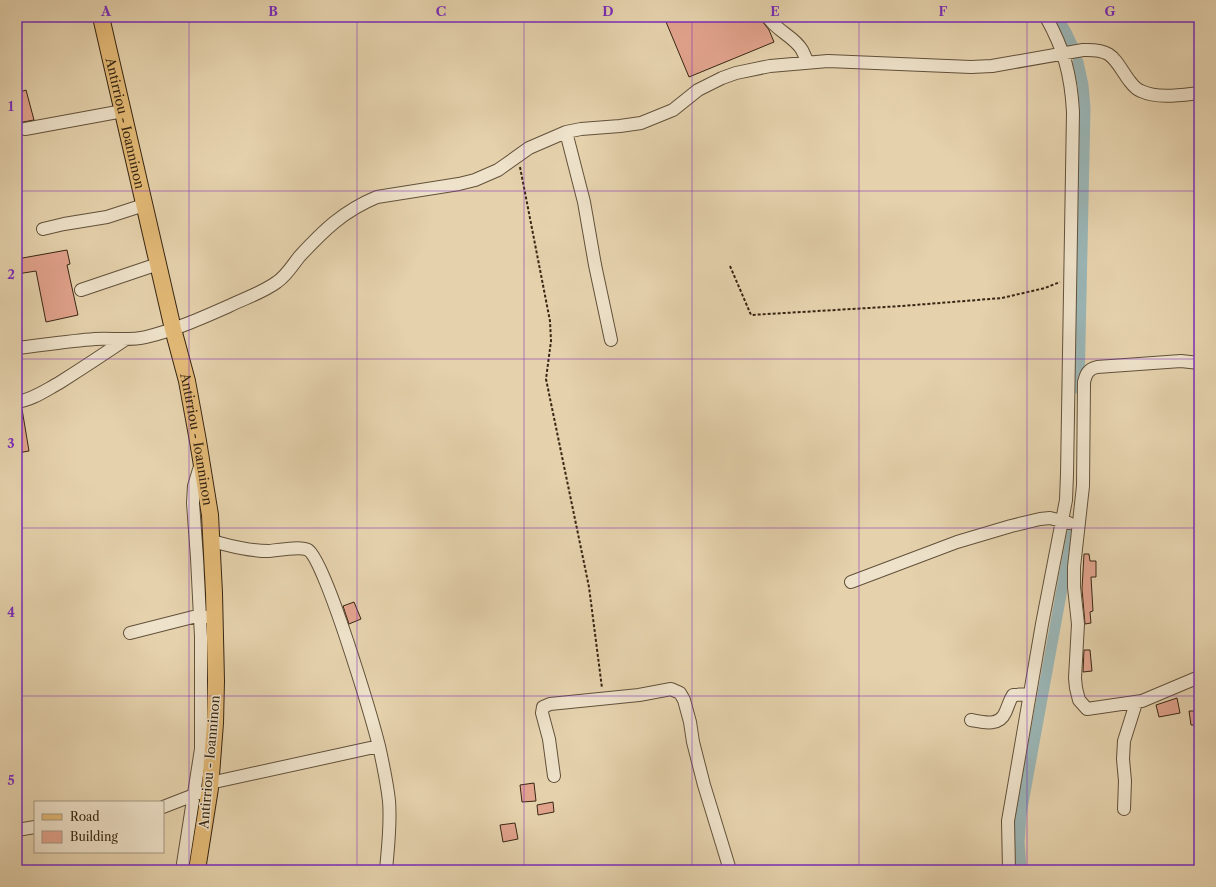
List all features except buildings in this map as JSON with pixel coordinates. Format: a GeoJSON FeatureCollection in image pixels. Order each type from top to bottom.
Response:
{"type":"FeatureCollection","features":[{"type":"Feature","properties":{"kind":"main road","name":"Antirriou - Ioanninon"},"geometry":{"type":"LineString","coordinates":[[101,17],[173,328],[187,381],[207,492],[212,541],[207,617],[216,681],[210,786],[197,870]]}},
{"type":"Feature","properties":{"kind":"street"},"geometry":{"type":"LineString","coordinates":[[768,17],[778,30],[803,50],[807,62]]}},
{"type":"Feature","properties":{"kind":"street"},"geometry":{"type":"LineString","coordinates":[[1009,870],[1008,821],[1066,500],[1073,112],[1072,85],[1064,54],[1046,17]]}},
{"type":"Feature","properties":{"kind":"street"},"geometry":{"type":"LineString","coordinates":[[17,348],[78,340],[146,337],[207,316],[266,290],[279,281],[316,239],[345,214],[377,197],[459,184],[475,180],[498,170],[528,148],[566,132],[641,122],[673,110],[698,90],[722,78],[752,69],[807,62],[846,61],[981,67],[1090,50],[1105,51],[1113,57],[1132,84],[1139,91],[1157,95],[1199,93]]}},
{"type":"Feature","properties":{"kind":"street"},"geometry":{"type":"LineString","coordinates":[[25,129],[123,111]]}},
{"type":"Feature","properties":{"kind":"street"},"geometry":{"type":"LineString","coordinates":[[566,132],[584,202],[595,265],[611,340]]}},
{"type":"Feature","properties":{"kind":"street"},"geometry":{"type":"LineString","coordinates":[[43,229],[107,217],[144,205]]}},
{"type":"Feature","properties":{"kind":"street"},"geometry":{"type":"LineString","coordinates":[[81,290],[158,264]]}},
{"type":"Feature","properties":{"kind":"street"},"geometry":{"type":"LineString","coordinates":[[17,402],[40,394],[126,339]]}},
{"type":"Feature","properties":{"kind":"street"},"geometry":{"type":"LineString","coordinates":[[1199,363],[1181,361],[1097,367],[1088,372],[1084,382],[1083,486],[1074,567],[1074,587],[1078,624],[1075,678],[1078,695],[1082,705],[1089,710],[1136,703],[1199,677]]}},
{"type":"Feature","properties":{"kind":"street"},"geometry":{"type":"LineString","coordinates":[[182,870],[201,749],[207,617],[193,503],[194,486],[202,460]]}},
{"type":"Feature","properties":{"kind":"street"},"geometry":{"type":"LineString","coordinates":[[851,582],[957,542],[1040,519],[1050,518],[1079,527]]}},
{"type":"Feature","properties":{"kind":"street"},"geometry":{"type":"LineString","coordinates":[[212,541],[247,549],[269,551],[304,548],[311,552],[322,571],[357,672],[383,764],[389,802],[386,870]]}},
{"type":"Feature","properties":{"kind":"street"},"geometry":{"type":"LineString","coordinates":[[130,633],[207,617]]}},
{"type":"Feature","properties":{"kind":"street"},"geometry":{"type":"LineString","coordinates":[[554,776],[549,739],[542,713],[543,707],[550,704],[671,690],[680,693],[688,715],[704,785],[730,870]]}},
{"type":"Feature","properties":{"kind":"street"},"geometry":{"type":"LineString","coordinates":[[970,720],[994,722],[999,720],[1005,714],[1013,695],[1030,694]]}},
{"type":"Feature","properties":{"kind":"street"},"geometry":{"type":"LineString","coordinates":[[1124,809],[1124,741],[1136,703]]}},
{"type":"Feature","properties":{"kind":"street"},"geometry":{"type":"LineString","coordinates":[[164,807],[193,796],[210,786],[379,746]]}},
{"type":"Feature","properties":{"kind":"street"},"geometry":{"type":"LineString","coordinates":[[17,830],[34,827]]}},
{"type":"Feature","properties":{"kind":"path"},"geometry":{"type":"LineString","coordinates":[[516,156],[522,172],[550,322],[551,341],[546,379],[589,586],[603,699]]}},
{"type":"Feature","properties":{"kind":"path"},"geometry":{"type":"LineString","coordinates":[[730,266],[751,315],[902,306],[1002,298],[1045,288],[1070,279]]}},
{"type":"Feature","properties":{"kind":"waterway"},"geometry":{"type":"LineString","coordinates":[[1057,17],[1074,49]]}},
{"type":"Feature","properties":{"kind":"waterway"},"geometry":{"type":"LineString","coordinates":[[1078,62],[1083,85],[1085,108],[1079,389]]}},
{"type":"Feature","properties":{"kind":"waterway"},"geometry":{"type":"LineString","coordinates":[[1021,870],[1019,842],[1021,814],[1072,534]]}}]}
